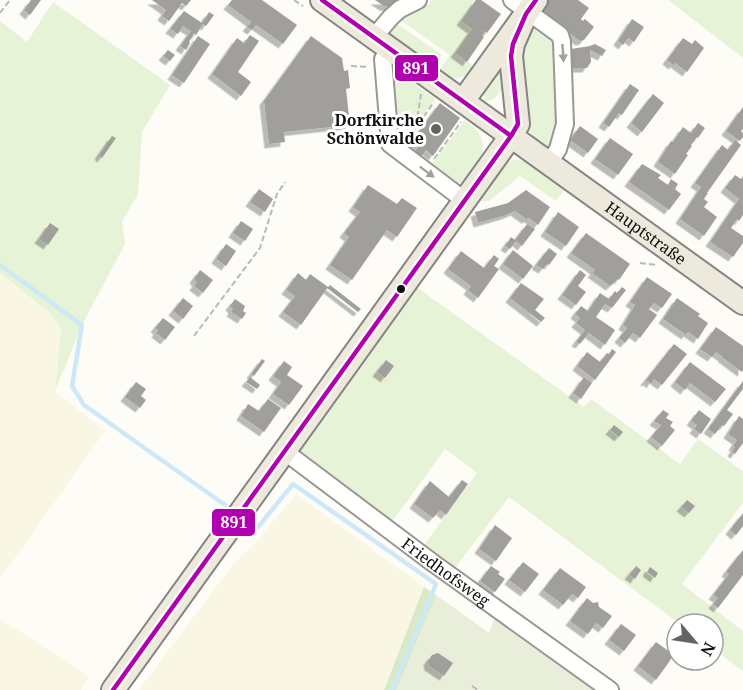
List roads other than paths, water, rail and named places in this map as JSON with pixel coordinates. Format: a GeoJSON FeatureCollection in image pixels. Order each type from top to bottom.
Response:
{"type":"FeatureCollection","features":[{"type":"Feature","properties":{"kind":"main road","name":"Hauptstraße"},"geometry":{"type":"LineString","coordinates":[[322,0],[468,110],[511,136],[743,303]]}},
{"type":"Feature","properties":{"kind":"main road"},"geometry":{"type":"LineString","coordinates":[[113,690],[511,136],[518,124],[511,56],[525,6]]}},
{"type":"Feature","properties":{"kind":"main road"},"geometry":{"type":"LineString","coordinates":[[468,110],[525,6]]}},
{"type":"Feature","properties":{"kind":"main road"},"geometry":{"type":"LineString","coordinates":[[468,110],[498,104],[514,86]]}},
{"type":"Feature","properties":{"kind":"street"},"geometry":{"type":"LineString","coordinates":[[418,0],[400,9],[391,17],[382,43],[390,144],[464,200]]}},
{"type":"Feature","properties":{"kind":"street"},"geometry":{"type":"LineString","coordinates":[[525,6],[560,35],[562,42],[565,124],[558,148],[549,163]]}},
{"type":"Feature","properties":{"kind":"street","name":"Friedhofsweg"},"geometry":{"type":"LineString","coordinates":[[284,451],[424,556],[610,690]]}},
{"type":"Feature","properties":{"kind":"waterway"},"geometry":{"type":"LineString","coordinates":[[0,265],[82,325],[72,386],[84,405],[225,505]]}},
{"type":"Feature","properties":{"kind":"waterway"},"geometry":{"type":"LineString","coordinates":[[258,527],[293,484],[436,584],[392,690]]}},
{"type":"Feature","properties":{"kind":"place","name":"Dorfkirche Schönwalde"},"geometry":{"type":"Point","coordinates":[436,129]}}]}
